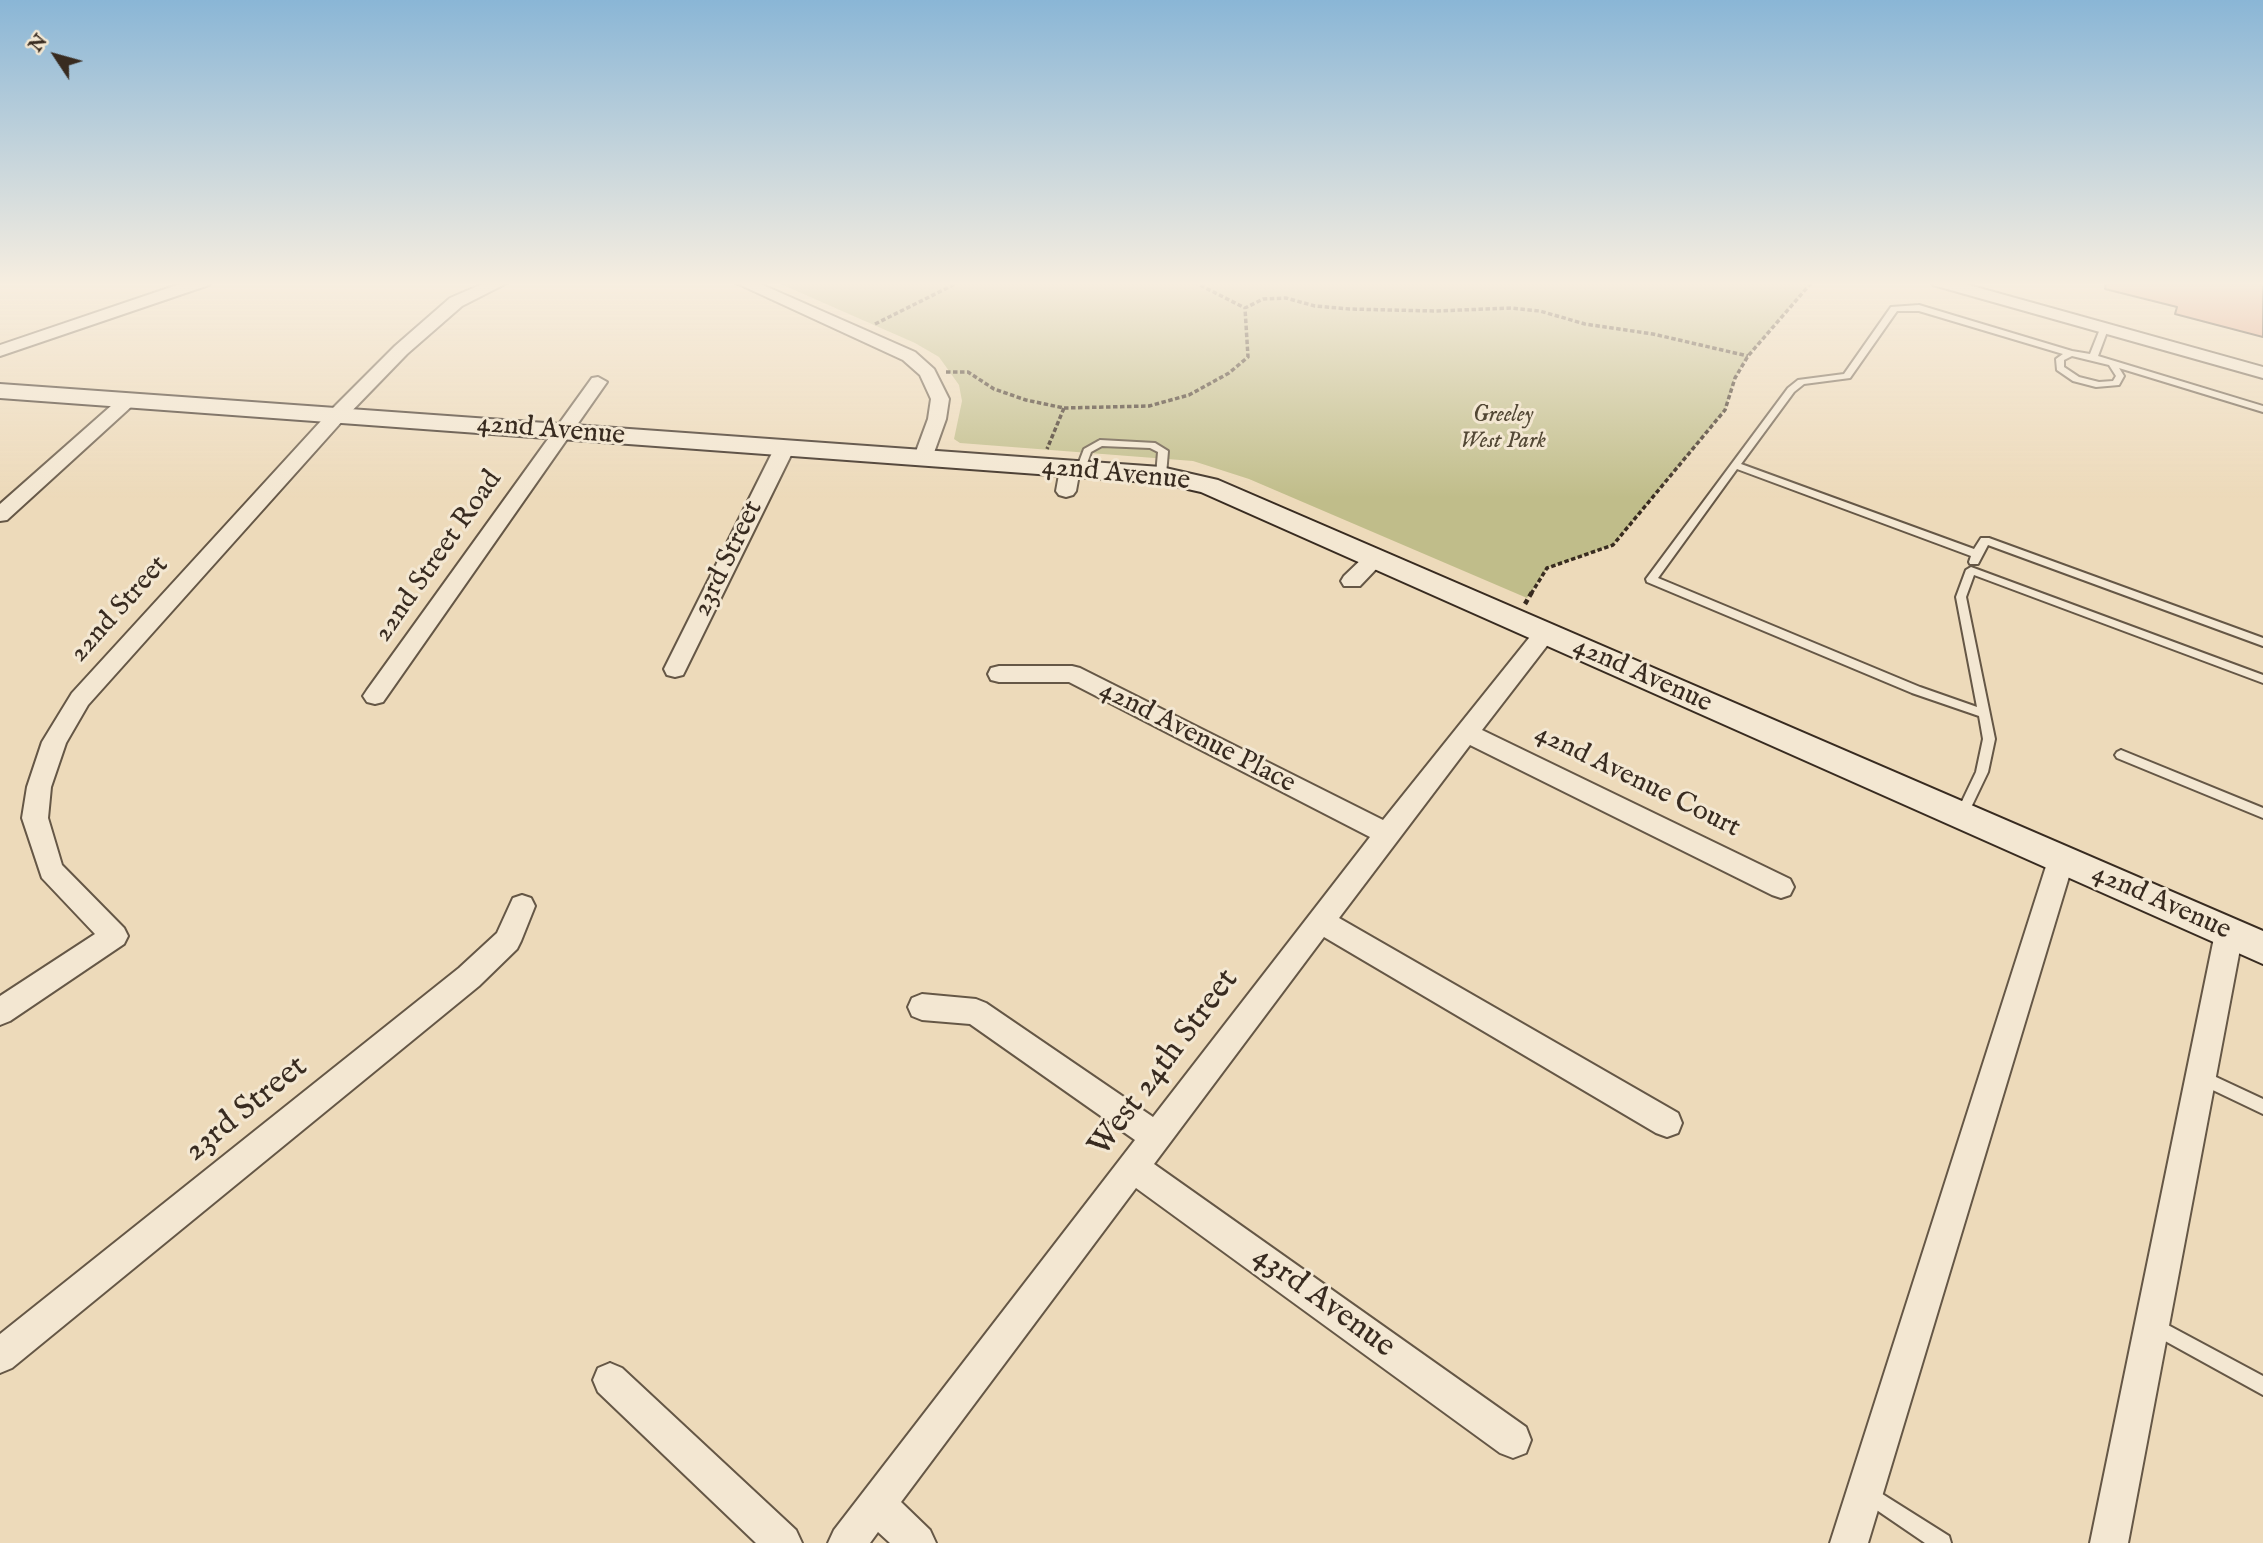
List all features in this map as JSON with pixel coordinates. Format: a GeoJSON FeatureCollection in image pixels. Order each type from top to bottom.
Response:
{"type":"FeatureCollection","features":[{"type":"Feature","properties":{"kind":"street","name":"22nd Street"},"geometry":{"type":"LineString","coordinates":[[0,1012],[114,936],[51,870],[36,818],[39,787],[54,742],[80,699],[338,414],[397,354]]}},
{"type":"Feature","properties":{"kind":"street"},"geometry":{"type":"LineString","coordinates":[[905,354],[928,373],[940,399],[937,419],[924,457]]}},
{"type":"Feature","properties":{"kind":"street"},"geometry":{"type":"LineString","coordinates":[[2194,354],[2263,373]]}},
{"type":"Feature","properties":{"kind":"street","name":"22nd Street Road"},"geometry":{"type":"LineString","coordinates":[[375,696],[598,382]]}},
{"type":"Feature","properties":{"kind":"street","name":"42nd Avenue"},"geometry":{"type":"LineString","coordinates":[[0,391],[924,457],[1040,467],[1072,477],[1161,475],[1209,486],[2263,948]]}},
{"type":"Feature","properties":{"kind":"street"},"geometry":{"type":"LineString","coordinates":[[0,515],[126,402]]}},
{"type":"Feature","properties":{"kind":"street","name":"23rd Street"},"geometry":{"type":"LineString","coordinates":[[675,669],[784,449]]}},
{"type":"Feature","properties":{"kind":"street"},"geometry":{"type":"LineString","coordinates":[[1352,581],[1373,560]]}},
{"type":"Feature","properties":{"kind":"street","name":"West 24th Street"},"geometry":{"type":"LineString","coordinates":[[847,1543],[1387,834],[1545,633]]}},
{"type":"Feature","properties":{"kind":"street","name":"42nd Avenue Place"},"geometry":{"type":"LineString","coordinates":[[999,674],[1072,674],[1387,834]]}},
{"type":"Feature","properties":{"kind":"street","name":"42nd Avenue Court"},"geometry":{"type":"LineString","coordinates":[[1466,733],[1781,887]]}},
{"type":"Feature","properties":{"kind":"street"},"geometry":{"type":"LineString","coordinates":[[1849,1543],[2061,860]]}},
{"type":"Feature","properties":{"kind":"street","name":"23rd Street"},"geometry":{"type":"LineString","coordinates":[[0,1356],[469,977],[507,941],[522,906]]}},
{"type":"Feature","properties":{"kind":"street"},"geometry":{"type":"LineString","coordinates":[[1321,921],[1667,1123]]}},
{"type":"Feature","properties":{"kind":"street"},"geometry":{"type":"LineString","coordinates":[[2109,1543],[2229,933]]}},
{"type":"Feature","properties":{"kind":"street"},"geometry":{"type":"LineString","coordinates":[[922,1007],[976,1012],[1156,1137]]}},
{"type":"Feature","properties":{"kind":"street","name":"43rd Avenue"},"geometry":{"type":"LineString","coordinates":[[1133,1167],[1513,1440]]}},
{"type":"Feature","properties":{"kind":"street"},"geometry":{"type":"LineString","coordinates":[[610,1380],[783,1543]]}},
{"type":"Feature","properties":{"kind":"street"},"geometry":{"type":"LineString","coordinates":[[877,1505],[917,1543]]}},
{"type":"Feature","properties":{"kind":"lane"},"geometry":{"type":"LineString","coordinates":[[1862,354],[1847,376],[1801,382],[1791,390],[1651,579],[1916,690],[1985,714]]}},
{"type":"Feature","properties":{"kind":"lane"},"geometry":{"type":"LineString","coordinates":[[2112,363],[2120,376],[2116,383],[2099,385],[2076,379],[2060,368],[2060,359],[2071,354],[2093,357],[2263,409]]}},
{"type":"Feature","properties":{"kind":"lane"},"geometry":{"type":"LineString","coordinates":[[1735,465],[1978,554]]}},
{"type":"Feature","properties":{"kind":"lane"},"geometry":{"type":"LineString","coordinates":[[1961,816],[1982,772],[1989,739],[1961,597],[1985,540],[2263,642]]}},
{"type":"Feature","properties":{"kind":"lane"},"geometry":{"type":"LineString","coordinates":[[1971,570],[2263,679]]}},
{"type":"Feature","properties":{"kind":"lane"},"geometry":{"type":"LineString","coordinates":[[2122,755],[2263,813]]}},
{"type":"Feature","properties":{"kind":"lane"},"geometry":{"type":"LineString","coordinates":[[2201,1077],[2263,1107]]}},
{"type":"Feature","properties":{"kind":"lane"},"geometry":{"type":"LineString","coordinates":[[2152,1324],[2263,1386]]}},
{"type":"Feature","properties":{"kind":"lane"},"geometry":{"type":"LineString","coordinates":[[1864,1492],[1942,1543]]}},
{"type":"Feature","properties":{"kind":"path"},"geometry":{"type":"LineString","coordinates":[[928,373],[968,372],[994,389],[1026,400],[1064,408],[1149,406],[1199,389],[1228,373],[1248,357],[1248,354]]}},
{"type":"Feature","properties":{"kind":"path"},"geometry":{"type":"LineString","coordinates":[[1518,621],[1527,598],[1547,568],[1613,545],[1642,512],[1725,410],[1735,378],[1748,356],[1739,354]]}},
{"type":"Feature","properties":{"kind":"path"},"geometry":{"type":"LineString","coordinates":[[1040,467],[1064,408]]}},
{"type":"Feature","properties":{"kind":"green space","name":"Greeley West Park"},"geometry":{"type":"Polygon","coordinates":[[[934,354],[1750,354],[1735,378],[1725,410],[1613,545],[1547,568],[1527,598],[1249,479],[1193,461],[960,443],[954,439],[962,401],[959,385],[939,357],[934,354]]]}}]}
